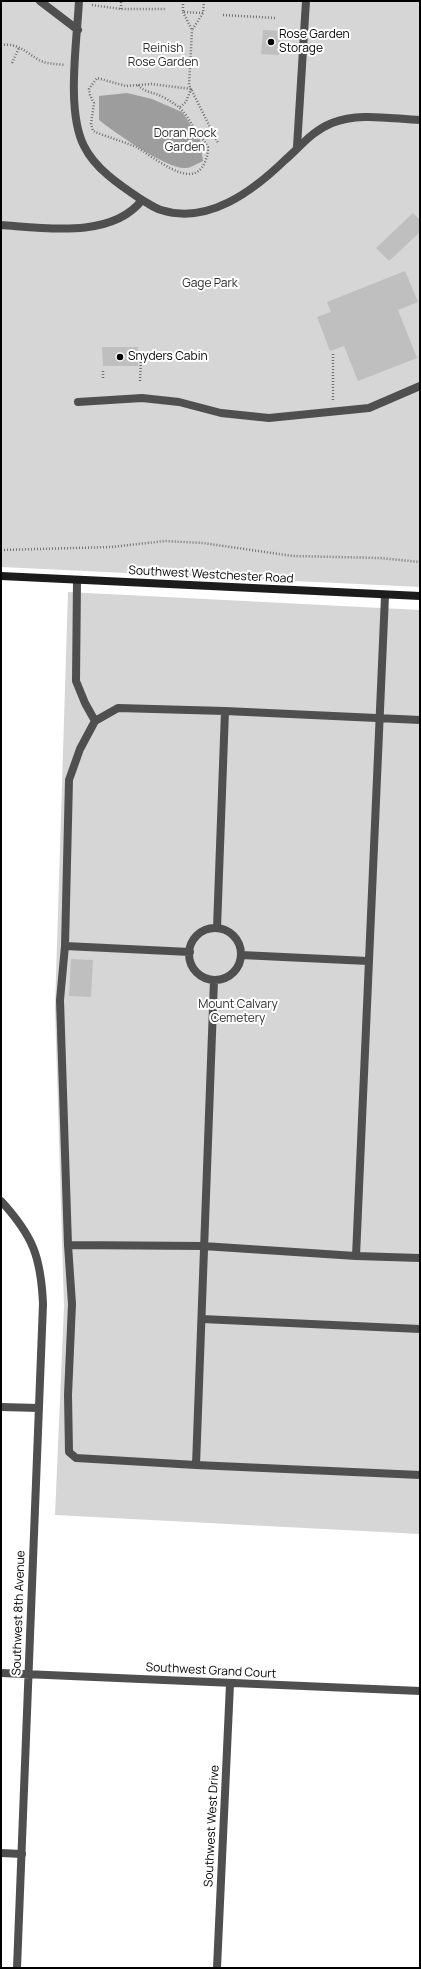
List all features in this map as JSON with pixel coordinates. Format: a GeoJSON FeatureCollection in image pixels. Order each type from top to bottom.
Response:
{"type":"FeatureCollection","features":[{"type":"Feature","properties":{"kind":"street"},"geometry":{"type":"LineString","coordinates":[[40,1],[78,30]]}},
{"type":"Feature","properties":{"kind":"street"},"geometry":{"type":"LineString","coordinates":[[79,1],[75,66],[76,122],[84,147],[96,163],[110,176],[142,200],[160,210],[179,213],[199,212],[219,206],[254,187],[275,170],[312,133],[332,123],[354,116],[420,120]]}},
{"type":"Feature","properties":{"kind":"street"},"geometry":{"type":"LineString","coordinates":[[297,147],[306,1]]}},
{"type":"Feature","properties":{"kind":"street"},"geometry":{"type":"LineString","coordinates":[[1,226],[47,228],[103,225],[134,211],[142,200]]}},
{"type":"Feature","properties":{"kind":"street"},"geometry":{"type":"LineString","coordinates":[[78,402],[142,398],[179,402],[221,413],[269,418],[369,408],[420,386]]}},
{"type":"Feature","properties":{"kind":"street","name":"Southwest Westchester Road"},"geometry":{"type":"LineString","coordinates":[[1,576],[385,596],[420,596]]}},
{"type":"Feature","properties":{"kind":"street"},"geometry":{"type":"LineString","coordinates":[[77,580],[76,680],[85,703],[96,721]]}},
{"type":"Feature","properties":{"kind":"street"},"geometry":{"type":"LineString","coordinates":[[356,1256],[378,718],[385,596]]}},
{"type":"Feature","properties":{"kind":"street"},"geometry":{"type":"LineString","coordinates":[[420,720],[225,711],[118,708],[96,721],[80,749],[69,780],[65,946],[60,1000],[68,1245],[72,1304],[68,1395],[69,1452],[76,1458],[420,1475]]}},
{"type":"Feature","properties":{"kind":"street"},"geometry":{"type":"LineString","coordinates":[[217,928],[225,711]]}},
{"type":"Feature","properties":{"kind":"street"},"geometry":{"type":"LineString","coordinates":[[217,928],[227,930],[235,936],[240,945],[241,955],[239,965],[232,973],[224,978],[214,980],[204,977],[196,971],[191,962],[190,952],[192,942],[198,934],[207,929],[217,928]]}},
{"type":"Feature","properties":{"kind":"street"},"geometry":{"type":"LineString","coordinates":[[65,946],[190,952]]}},
{"type":"Feature","properties":{"kind":"street"},"geometry":{"type":"LineString","coordinates":[[241,955],[368,960]]}},
{"type":"Feature","properties":{"kind":"street"},"geometry":{"type":"LineString","coordinates":[[196,1465],[214,980]]}},
{"type":"Feature","properties":{"kind":"street","name":"Southwest 8th Avenue"},"geometry":{"type":"LineString","coordinates":[[1,1201],[19,1220],[38,1258],[42,1279],[43,1304],[17,1968]]}},
{"type":"Feature","properties":{"kind":"street"},"geometry":{"type":"LineString","coordinates":[[68,1245],[203,1246],[356,1256],[420,1258]]}},
{"type":"Feature","properties":{"kind":"street"},"geometry":{"type":"LineString","coordinates":[[202,1319],[420,1329]]}},
{"type":"Feature","properties":{"kind":"street"},"geometry":{"type":"LineString","coordinates":[[1,1407],[39,1408]]}},
{"type":"Feature","properties":{"kind":"street","name":"Southwest Grand Court"},"geometry":{"type":"LineString","coordinates":[[1,1673],[420,1691]]}},
{"type":"Feature","properties":{"kind":"street","name":"Southwest West Drive"},"geometry":{"type":"LineString","coordinates":[[217,1968],[230,1684]]}},
{"type":"Feature","properties":{"kind":"street"},"geometry":{"type":"LineString","coordinates":[[1,1853],[22,1854]]}},
{"type":"Feature","properties":{"kind":"path"},"geometry":{"type":"LineString","coordinates":[[121,1],[121,9]]}},
{"type":"Feature","properties":{"kind":"path"},"geometry":{"type":"LineString","coordinates":[[183,1],[183,12],[192,30],[189,85],[218,143]]}},
{"type":"Feature","properties":{"kind":"path"},"geometry":{"type":"LineString","coordinates":[[192,30],[203,13],[204,1]]}},
{"type":"Feature","properties":{"kind":"path"},"geometry":{"type":"LineString","coordinates":[[92,5],[121,9],[165,9]]}},
{"type":"Feature","properties":{"kind":"path"},"geometry":{"type":"LineString","coordinates":[[183,12],[203,13]]}},
{"type":"Feature","properties":{"kind":"path"},"geometry":{"type":"LineString","coordinates":[[223,15],[276,18]]}},
{"type":"Feature","properties":{"kind":"path"},"geometry":{"type":"LineString","coordinates":[[1,45],[19,48],[44,62],[75,66]]}},
{"type":"Feature","properties":{"kind":"path"},"geometry":{"type":"LineString","coordinates":[[12,63],[19,48]]}},
{"type":"Feature","properties":{"kind":"path"},"geometry":{"type":"LineString","coordinates":[[138,85],[144,90],[162,96],[180,107],[187,114],[195,130],[208,146],[207,159],[202,169],[195,173],[184,174],[173,171],[138,148],[93,131],[91,124],[94,103],[89,92],[94,80],[97,78],[126,86],[138,85],[151,84],[191,89]]}},
{"type":"Feature","properties":{"kind":"path"},"geometry":{"type":"LineString","coordinates":[[180,107],[186,102],[191,89]]}},
{"type":"Feature","properties":{"kind":"path"},"geometry":{"type":"LineString","coordinates":[[333,354],[334,412]]}},
{"type":"Feature","properties":{"kind":"path"},"geometry":{"type":"LineString","coordinates":[[140,381],[141,357]]}},
{"type":"Feature","properties":{"kind":"path"},"geometry":{"type":"LineString","coordinates":[[103,371],[103,380]]}},
{"type":"Feature","properties":{"kind":"path"},"geometry":{"type":"LineString","coordinates":[[1,550],[111,547],[165,541],[203,543],[293,556],[380,558],[420,562]]}},
{"type":"Feature","properties":{"kind":"green space","name":"Gage Park"},"geometry":{"type":"Polygon","coordinates":[[[1,1],[420,1],[420,587],[1,567],[1,1]]]}},
{"type":"Feature","properties":{"kind":"green space","name":"Mount Calvary Cemetery"},"geometry":{"type":"Polygon","coordinates":[[[68,592],[420,610],[420,1534],[55,1515],[64,1307],[55,1008],[68,592]]]}},
{"type":"Feature","properties":{"kind":"shaded area"},"geometry":{"type":"Polygon","coordinates":[[[127,93],[152,99],[182,112],[200,139],[203,161],[186,168],[167,163],[141,149],[99,120],[99,96],[127,93]]]}},
{"type":"Feature","properties":{"kind":"building","name":"Rose Garden Storage"},"geometry":{"type":"Polygon","coordinates":[[[263,30],[281,31],[279,55],[261,54],[263,30]]]}},
{"type":"Feature","properties":{"kind":"building"},"geometry":{"type":"Polygon","coordinates":[[[413,213],[420,220],[420,232],[389,261],[376,248],[413,213]]]}},
{"type":"Feature","properties":{"kind":"building"},"geometry":{"type":"Polygon","coordinates":[[[405,271],[418,302],[398,310],[417,358],[358,381],[344,346],[330,351],[317,317],[331,312],[327,302],[405,271]]]}},
{"type":"Feature","properties":{"kind":"building","name":"Snyders Cabin"},"geometry":{"type":"Polygon","coordinates":[[[102,347],[138,347],[138,366],[103,366],[102,347]]]}},
{"type":"Feature","properties":{"kind":"building"},"geometry":{"type":"Polygon","coordinates":[[[71,959],[93,960],[91,997],[69,996],[71,959]]]}},
{"type":"Feature","properties":{"kind":"place","name":"Rose Garden Storage"},"geometry":{"type":"Point","coordinates":[271,42]}},
{"type":"Feature","properties":{"kind":"place","name":"Snyders Cabin"},"geometry":{"type":"Point","coordinates":[120,357]}},
{"type":"Feature","properties":{"kind":"park label","name":"Reinish Rose Garden"},"geometry":{"type":"Point","coordinates":[163,56]}},
{"type":"Feature","properties":{"kind":"park label","name":"Doran Rock Garden"},"geometry":{"type":"Point","coordinates":[185,141]}}]}
